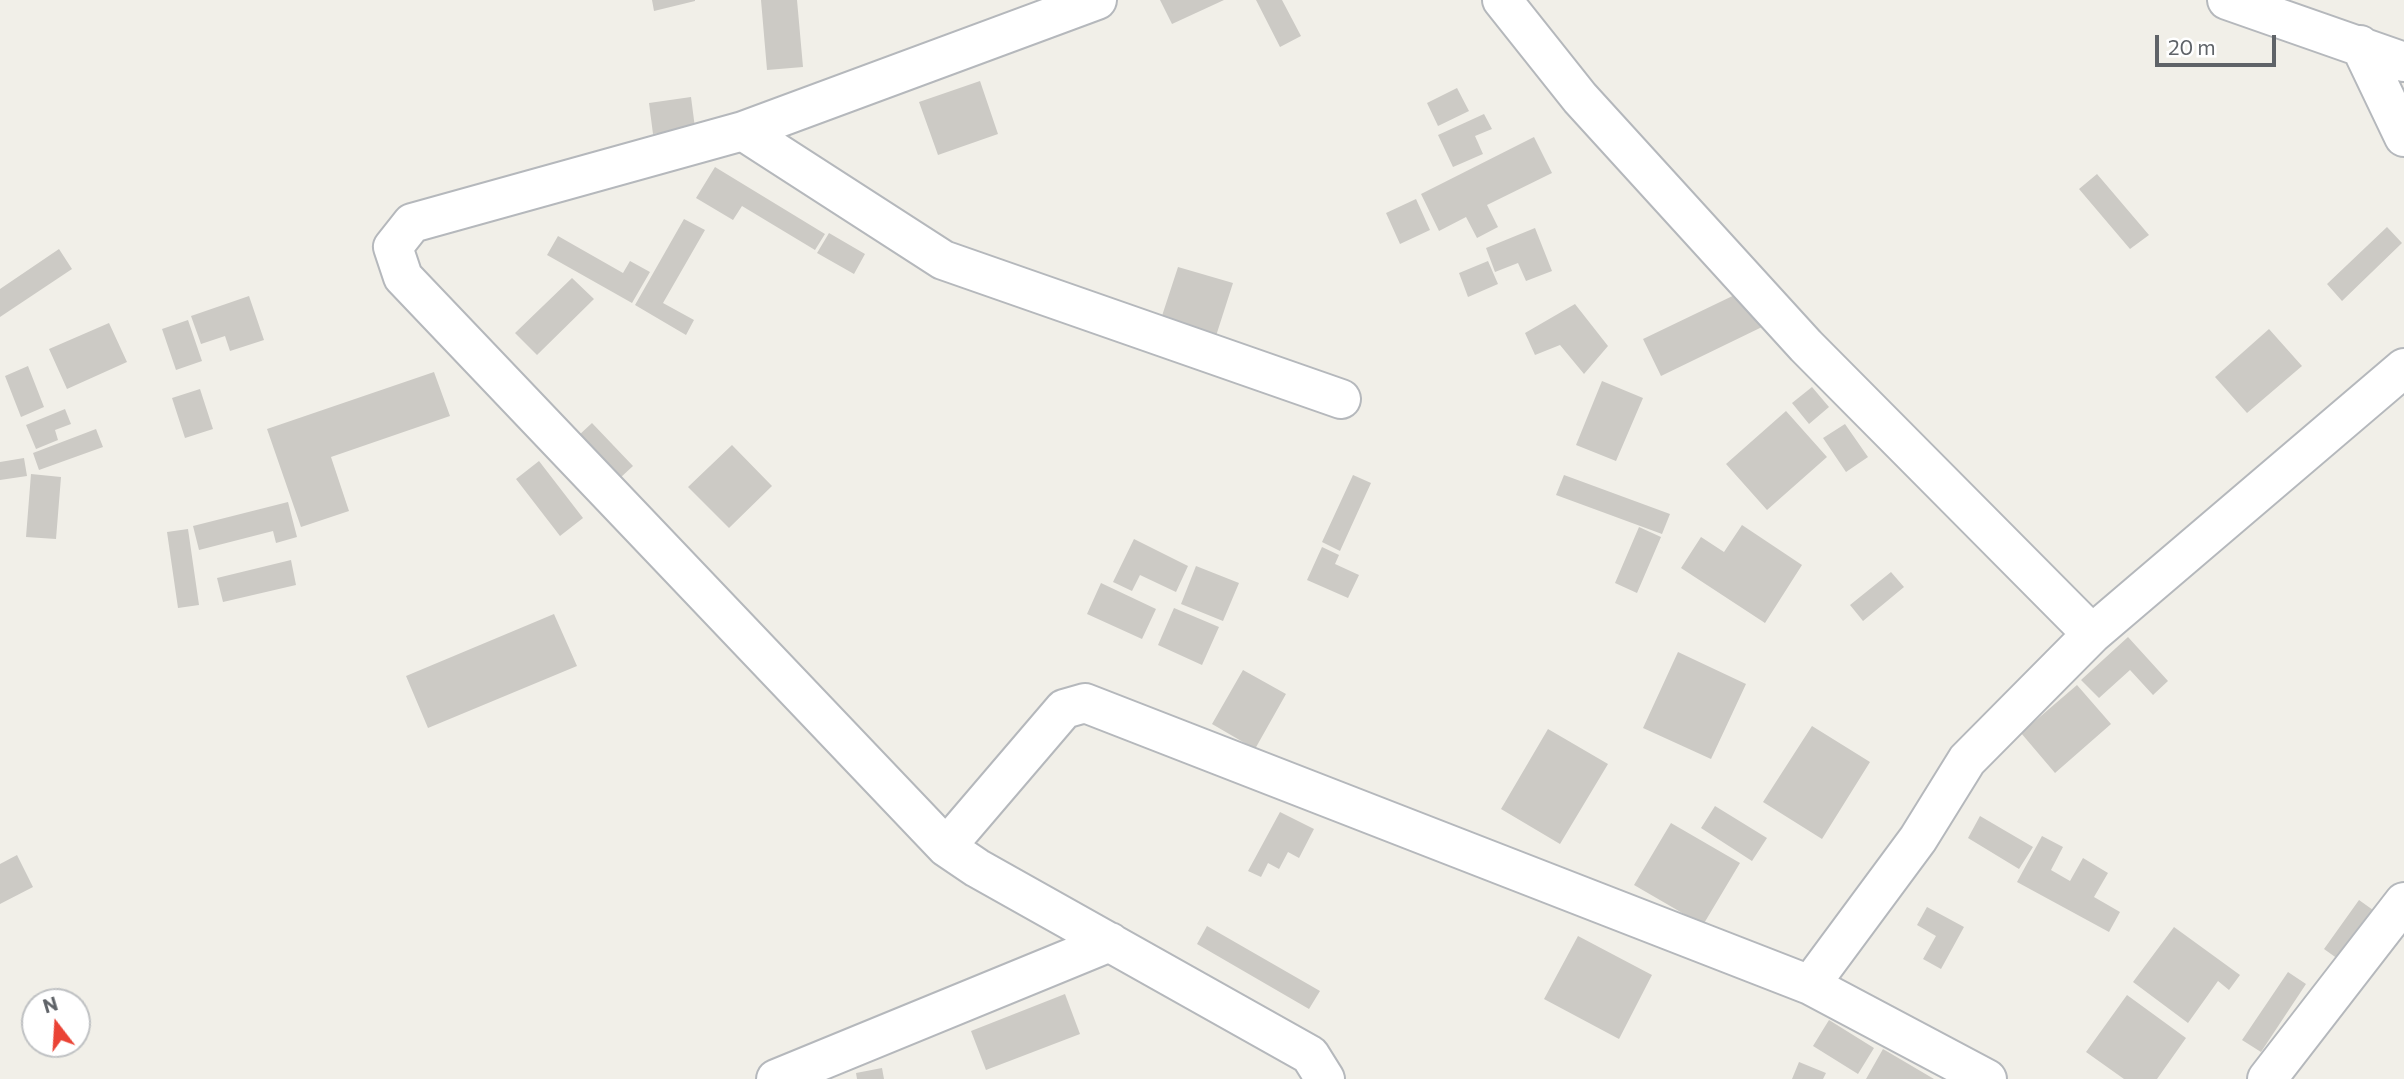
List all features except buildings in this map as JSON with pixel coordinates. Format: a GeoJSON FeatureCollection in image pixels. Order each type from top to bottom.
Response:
{"type":"FeatureCollection","features":[{"type":"Feature","properties":{"kind":"street"},"geometry":{"type":"LineString","coordinates":[[1097,0],[743,131],[412,223],[393,247],[403,278],[946,847],[977,868],[1310,1055],[1325,1079]]}},
{"type":"Feature","properties":{"kind":"street"},"geometry":{"type":"LineString","coordinates":[[1502,0],[1580,98],[1806,345],[2092,634]]}},
{"type":"Feature","properties":{"kind":"street"},"geometry":{"type":"LineString","coordinates":[[2227,0],[2404,62]]}},
{"type":"Feature","properties":{"kind":"street"},"geometry":{"type":"LineString","coordinates":[[2360,45],[2404,137]]}},
{"type":"Feature","properties":{"kind":"street"},"geometry":{"type":"LineString","coordinates":[[743,131],[943,260],[1341,398]]}},
{"type":"Feature","properties":{"kind":"street"},"geometry":{"type":"LineString","coordinates":[[1810,985],[1918,839],[1967,760],[2092,634],[2404,368]]}},
{"type":"Feature","properties":{"kind":"street"},"geometry":{"type":"LineString","coordinates":[[946,847],[1064,709],[1084,703],[1810,985],[1987,1079]]}},
{"type":"Feature","properties":{"kind":"street"},"geometry":{"type":"LineString","coordinates":[[2267,1079],[2404,902]]}},
{"type":"Feature","properties":{"kind":"street"},"geometry":{"type":"LineString","coordinates":[[776,1079],[1110,942]]}}]}
